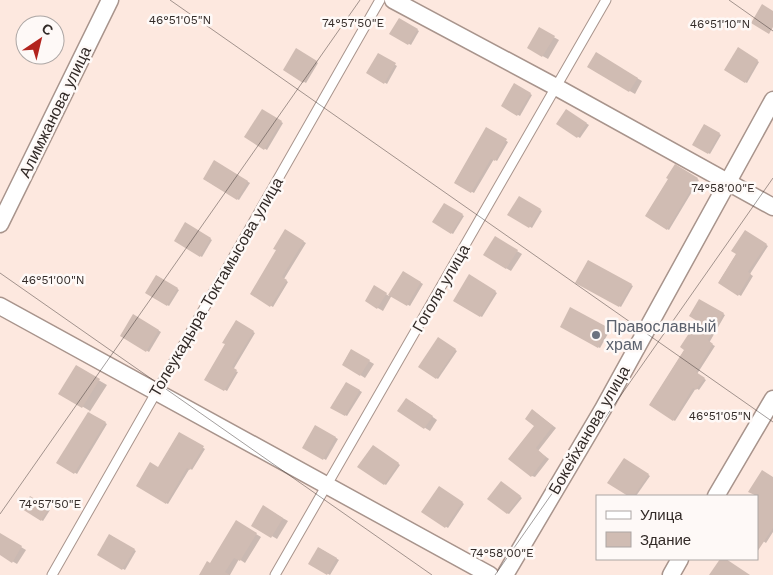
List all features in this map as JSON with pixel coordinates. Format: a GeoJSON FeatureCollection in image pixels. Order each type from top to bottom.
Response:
{"type":"FeatureCollection","features":[{"type":"Feature","properties":{"kind":"street","name":"Алимжанова улица"},"geometry":{"type":"LineString","coordinates":[[0,224],[110,0]]}},
{"type":"Feature","properties":{"kind":"street"},"geometry":{"type":"LineString","coordinates":[[393,0],[556,87],[773,207]]}},
{"type":"Feature","properties":{"kind":"street","name":"Бокейханова улица"},"geometry":{"type":"LineString","coordinates":[[505,575],[603,408],[773,100]]}},
{"type":"Feature","properties":{"kind":"street"},"geometry":{"type":"LineString","coordinates":[[0,306],[490,575]]}},
{"type":"Feature","properties":{"kind":"street"},"geometry":{"type":"LineString","coordinates":[[717,495],[773,399]]}},
{"type":"Feature","properties":{"kind":"street"},"geometry":{"type":"LineString","coordinates":[[671,575],[679,560]]}},
{"type":"Feature","properties":{"kind":"lane","name":"Толеукадыра Токтамысова улица"},"geometry":{"type":"LineString","coordinates":[[52,575],[380,0]]}},
{"type":"Feature","properties":{"kind":"lane","name":"Гоголя улица"},"geometry":{"type":"LineString","coordinates":[[275,575],[328,486],[606,0]]}},
{"type":"Feature","properties":{"kind":"building"},"geometry":{"type":"Polygon","coordinates":[[[762,4],[773,11],[773,27],[769,34],[751,23],[762,4]]]}},
{"type":"Feature","properties":{"kind":"building"},"geometry":{"type":"Polygon","coordinates":[[[399,18],[418,29],[408,45],[389,34],[399,18]]]}},
{"type":"Feature","properties":{"kind":"building"},"geometry":{"type":"Polygon","coordinates":[[[539,27],[555,36],[542,57],[527,48],[539,27]]]}},
{"type":"Feature","properties":{"kind":"building"},"geometry":{"type":"Polygon","coordinates":[[[738,47],[758,60],[745,83],[724,70],[738,47]]]}},
{"type":"Feature","properties":{"kind":"building"},"geometry":{"type":"Polygon","coordinates":[[[296,48],[317,61],[303,83],[283,70],[296,48]]]}},
{"type":"Feature","properties":{"kind":"building"},"geometry":{"type":"Polygon","coordinates":[[[596,52],[638,78],[629,92],[587,67],[596,52]]]}},
{"type":"Feature","properties":{"kind":"building"},"geometry":{"type":"Polygon","coordinates":[[[378,53],[396,63],[384,84],[366,73],[378,53]]]}},
{"type":"Feature","properties":{"kind":"building"},"geometry":{"type":"Polygon","coordinates":[[[514,83],[531,93],[517,116],[501,106],[514,83]]]}},
{"type":"Feature","properties":{"kind":"building"},"geometry":{"type":"Polygon","coordinates":[[[262,109],[282,121],[264,150],[244,137],[262,109]]]}},
{"type":"Feature","properties":{"kind":"building"},"geometry":{"type":"Polygon","coordinates":[[[566,109],[587,123],[577,138],[556,124],[566,109]]]}},
{"type":"Feature","properties":{"kind":"building"},"geometry":{"type":"Polygon","coordinates":[[[704,124],[720,133],[708,154],[692,145],[704,124]]]}},
{"type":"Feature","properties":{"kind":"building"},"geometry":{"type":"Polygon","coordinates":[[[486,127],[507,139],[495,161],[491,159],[471,193],[454,183],[486,127]]]}},
{"type":"Feature","properties":{"kind":"building"},"geometry":{"type":"Polygon","coordinates":[[[214,160],[248,181],[237,200],[203,179],[214,160]]]}},
{"type":"Feature","properties":{"kind":"building"},"geometry":{"type":"Polygon","coordinates":[[[675,164],[698,178],[667,230],[645,216],[675,164]]]}},
{"type":"Feature","properties":{"kind":"building"},"geometry":{"type":"Polygon","coordinates":[[[519,196],[541,209],[529,228],[507,215],[519,196]]]}},
{"type":"Feature","properties":{"kind":"building"},"geometry":{"type":"Polygon","coordinates":[[[444,203],[463,214],[451,234],[432,222],[444,203]]]}},
{"type":"Feature","properties":{"kind":"building"},"geometry":{"type":"Polygon","coordinates":[[[185,222],[211,238],[200,257],[174,241],[185,222]]]}},
{"type":"Feature","properties":{"kind":"building"},"geometry":{"type":"Polygon","coordinates":[[[285,229],[304,241],[282,277],[287,280],[270,307],[250,294],[276,250],[273,249],[285,229]]]}},
{"type":"Feature","properties":{"kind":"building"},"geometry":{"type":"Polygon","coordinates":[[[745,230],[767,244],[748,272],[751,274],[738,296],[718,283],[736,254],[731,251],[745,230]]]}},
{"type":"Feature","properties":{"kind":"building"},"geometry":{"type":"Polygon","coordinates":[[[495,236],[518,250],[506,269],[483,255],[495,236]]]}},
{"type":"Feature","properties":{"kind":"building"},"geometry":{"type":"Polygon","coordinates":[[[588,260],[632,284],[619,307],[575,283],[588,260]]]}},
{"type":"Feature","properties":{"kind":"building"},"geometry":{"type":"Polygon","coordinates":[[[403,271],[421,282],[407,306],[388,295],[403,271]]]}},
{"type":"Feature","properties":{"kind":"building"},"geometry":{"type":"Polygon","coordinates":[[[469,274],[496,291],[480,317],[453,301],[469,274]]]}},
{"type":"Feature","properties":{"kind":"building"},"geometry":{"type":"Polygon","coordinates":[[[156,275],[178,288],[167,306],[145,293],[156,275]]]}},
{"type":"Feature","properties":{"kind":"building"},"geometry":{"type":"Polygon","coordinates":[[[374,285],[387,293],[377,309],[365,301],[374,285]]]}},
{"type":"Feature","properties":{"kind":"building"},"geometry":{"type":"Polygon","coordinates":[[[699,299],[724,313],[708,340],[713,344],[696,372],[705,378],[696,390],[693,388],[673,421],[649,405],[684,350],[680,347],[697,321],[689,316],[699,299]]]}},
{"type":"Feature","properties":{"kind":"building"},"geometry":{"type":"Polygon","coordinates":[[[570,307],[609,328],[598,348],[560,327],[570,307]]]}},
{"type":"Feature","properties":{"kind":"building"},"geometry":{"type":"Polygon","coordinates":[[[133,314],[159,330],[146,352],[120,336],[133,314]]]}},
{"type":"Feature","properties":{"kind":"building"},"geometry":{"type":"Polygon","coordinates":[[[236,320],[254,331],[232,367],[237,370],[224,391],[204,380],[225,344],[222,343],[236,320]]]}},
{"type":"Feature","properties":{"kind":"building"},"geometry":{"type":"Polygon","coordinates":[[[438,337],[456,349],[436,379],[418,367],[438,337]]]}},
{"type":"Feature","properties":{"kind":"building"},"geometry":{"type":"Polygon","coordinates":[[[351,349],[370,360],[360,376],[342,365],[351,349]]]}},
{"type":"Feature","properties":{"kind":"building"},"geometry":{"type":"Polygon","coordinates":[[[76,365],[100,379],[82,408],[58,394],[76,365]]]}},
{"type":"Feature","properties":{"kind":"building"},"geometry":{"type":"Polygon","coordinates":[[[346,382],[360,390],[345,416],[330,408],[346,382]]]}},
{"type":"Feature","properties":{"kind":"building"},"geometry":{"type":"Polygon","coordinates":[[[406,398],[433,416],[424,429],[397,411],[406,398]]]}},
{"type":"Feature","properties":{"kind":"building"},"geometry":{"type":"Polygon","coordinates":[[[532,409],[553,426],[536,448],[546,457],[531,477],[508,459],[534,426],[525,419],[532,409]]]}},
{"type":"Feature","properties":{"kind":"building"},"geometry":{"type":"Polygon","coordinates":[[[88,412],[106,422],[74,474],[56,463],[88,412]]]}},
{"type":"Feature","properties":{"kind":"building"},"geometry":{"type":"Polygon","coordinates":[[[315,425],[336,437],[323,460],[302,448],[315,425]]]}},
{"type":"Feature","properties":{"kind":"building"},"geometry":{"type":"Polygon","coordinates":[[[179,432],[204,446],[190,470],[187,468],[166,504],[136,486],[150,462],[158,467],[179,432]]]}},
{"type":"Feature","properties":{"kind":"building"},"geometry":{"type":"Polygon","coordinates":[[[373,445],[399,463],[384,485],[357,467],[373,445]]]}},
{"type":"Feature","properties":{"kind":"building"},"geometry":{"type":"Polygon","coordinates":[[[624,458],[649,474],[635,495],[626,495],[607,483],[624,458]]]}},
{"type":"Feature","properties":{"kind":"building"},"geometry":{"type":"Polygon","coordinates":[[[762,470],[773,477],[773,528],[758,550],[758,495],[748,492],[762,470]]]}},
{"type":"Feature","properties":{"kind":"building"},"geometry":{"type":"Polygon","coordinates":[[[501,481],[521,496],[507,514],[487,499],[501,481]]]}},
{"type":"Feature","properties":{"kind":"building"},"geometry":{"type":"Polygon","coordinates":[[[439,486],[463,502],[445,528],[421,512],[439,486]]]}},
{"type":"Feature","properties":{"kind":"building"},"geometry":{"type":"Polygon","coordinates":[[[30,496],[49,508],[41,521],[22,509],[30,496]]]}},
{"type":"Feature","properties":{"kind":"building"},"geometry":{"type":"Polygon","coordinates":[[[263,505],[283,518],[271,538],[251,526],[263,505]]]}},
{"type":"Feature","properties":{"kind":"building"},"geometry":{"type":"Polygon","coordinates":[[[236,520],[257,533],[240,561],[234,558],[225,572],[230,575],[199,575],[207,561],[210,563],[236,520]]]}},
{"type":"Feature","properties":{"kind":"building"},"geometry":{"type":"Polygon","coordinates":[[[0,533],[22,546],[12,563],[0,555],[0,533]]]}},
{"type":"Feature","properties":{"kind":"building"},"geometry":{"type":"Polygon","coordinates":[[[109,534],[135,549],[122,570],[97,555],[109,534]]]}},
{"type":"Feature","properties":{"kind":"building"},"geometry":{"type":"Polygon","coordinates":[[[318,547],[337,558],[327,575],[308,564],[318,547]]]}},
{"type":"Feature","properties":{"kind":"building"},"geometry":{"type":"Polygon","coordinates":[[[719,560],[728,560],[750,575],[709,575],[719,560]]]}},
{"type":"Feature","properties":{"kind":"place","name":"Православный храм"},"geometry":{"type":"Point","coordinates":[596,335]}}]}
